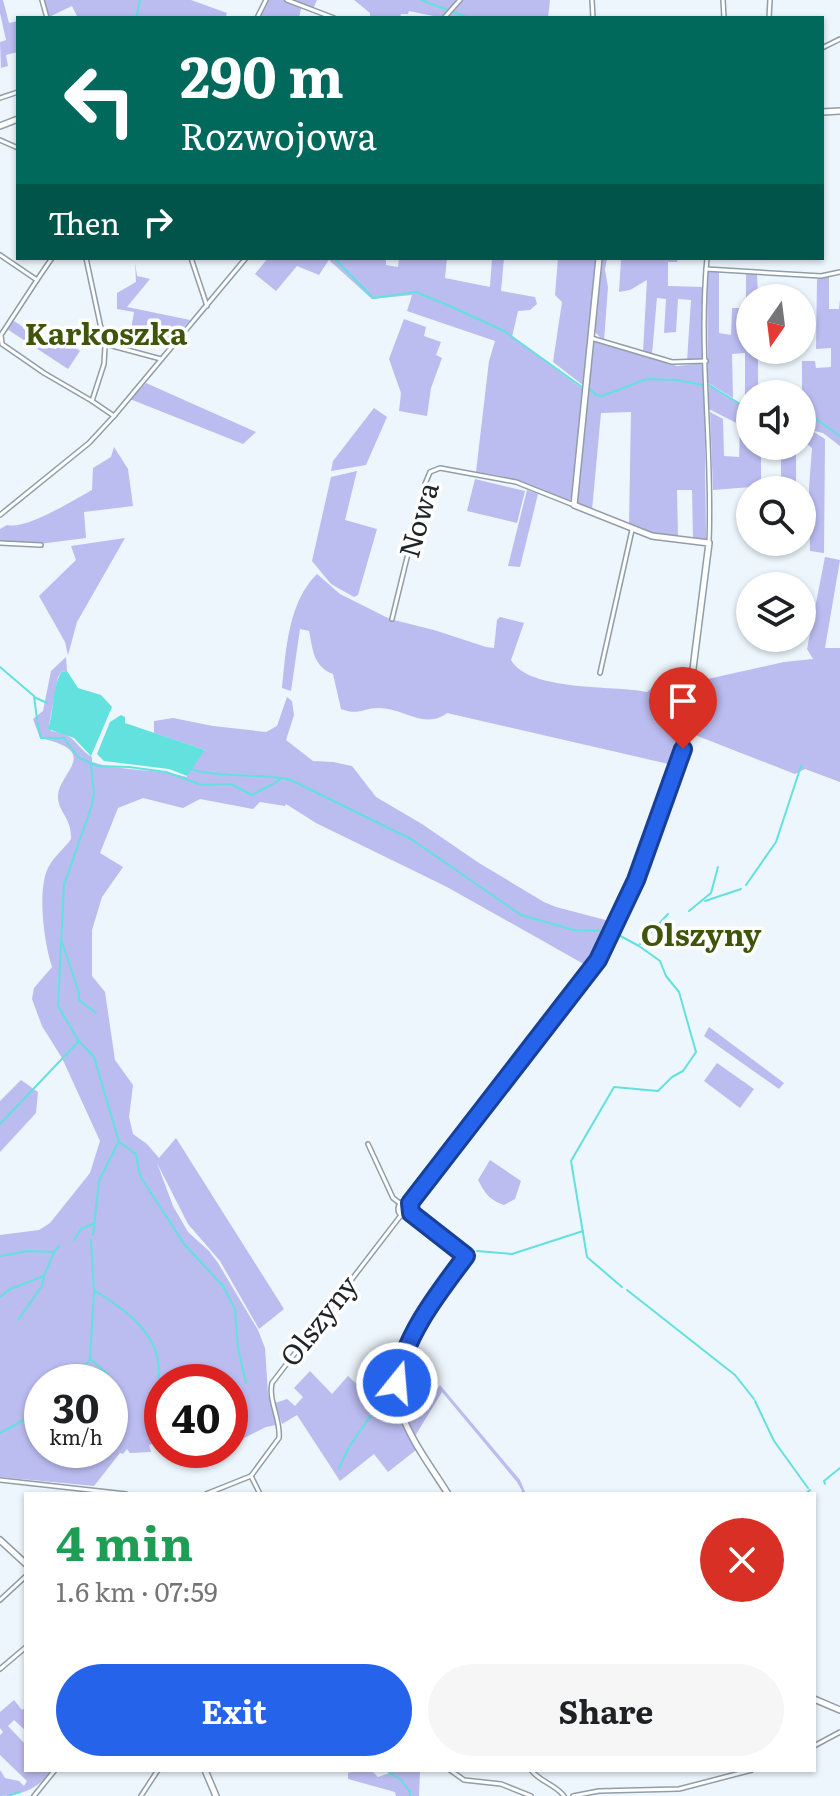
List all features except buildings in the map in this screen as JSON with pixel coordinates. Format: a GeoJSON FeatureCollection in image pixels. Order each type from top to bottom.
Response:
{"type":"FeatureCollection","features":[{"type":"Feature","properties":{"kind":"street"},"geometry":{"type":"LineString","coordinates":[[287,0],[329,16]]}},
{"type":"Feature","properties":{"kind":"street"},"geometry":{"type":"LineString","coordinates":[[446,16],[460,0]]}},
{"type":"Feature","properties":{"kind":"street"},"geometry":{"type":"LineString","coordinates":[[0,255],[37,280]]}},
{"type":"Feature","properties":{"kind":"street"},"geometry":{"type":"LineString","coordinates":[[51,260],[1,335],[2,344],[114,416]]}},
{"type":"Feature","properties":{"kind":"street"},"geometry":{"type":"LineString","coordinates":[[86,260],[105,344],[104,364],[92,401]]}},
{"type":"Feature","properties":{"kind":"street"},"geometry":{"type":"LineString","coordinates":[[192,260],[207,306]]}},
{"type":"Feature","properties":{"kind":"street"},"geometry":{"type":"LineString","coordinates":[[0,515],[89,443],[244,260]]}},
{"type":"Feature","properties":{"kind":"street"},"geometry":{"type":"LineString","coordinates":[[574,505],[599,260]]}},
{"type":"Feature","properties":{"kind":"street"},"geometry":{"type":"LineString","coordinates":[[411,1213],[410,1203],[598,960],[636,880],[681,761],[709,543],[711,492],[703,312],[707,260]]}},
{"type":"Feature","properties":{"kind":"street"},"geometry":{"type":"LineString","coordinates":[[706,269],[821,276],[840,272]]}},
{"type":"Feature","properties":{"kind":"street"},"geometry":{"type":"LineString","coordinates":[[591,338],[672,362],[706,361]]}},
{"type":"Feature","properties":{"kind":"street"},"geometry":{"type":"LineString","coordinates":[[105,344],[161,359]]}},
{"type":"Feature","properties":{"kind":"street","name":"Nowa"},"geometry":{"type":"LineString","coordinates":[[392,619],[425,484],[430,472],[440,468],[500,478],[652,536],[709,543]]}},
{"type":"Feature","properties":{"kind":"street"},"geometry":{"type":"LineString","coordinates":[[600,673],[632,530]]}},
{"type":"Feature","properties":{"kind":"street"},"geometry":{"type":"LineString","coordinates":[[0,543],[41,545]]}},
{"type":"Feature","properties":{"kind":"street"},"geometry":{"type":"LineString","coordinates":[[368,1144],[393,1198],[401,1204],[410,1203]]}},
{"type":"Feature","properties":{"kind":"street"},"geometry":{"type":"LineString","coordinates":[[401,1204],[399,1209],[402,1214],[411,1213],[466,1256],[417,1331],[401,1364],[397,1383],[398,1401],[405,1422],[447,1492]]}},
{"type":"Feature","properties":{"kind":"street","name":"Olszyny"},"geometry":{"type":"LineString","coordinates":[[251,1476],[279,1438],[270,1390],[272,1383],[402,1214]]}},
{"type":"Feature","properties":{"kind":"street"},"geometry":{"type":"LineString","coordinates":[[211,1492],[251,1476],[259,1492]]}},
{"type":"Feature","properties":{"kind":"street"},"geometry":{"type":"LineString","coordinates":[[0,1480],[89,1492]]}},
{"type":"Feature","properties":{"kind":"street"},"geometry":{"type":"LineString","coordinates":[[0,1540],[24,1562]]}},
{"type":"Feature","properties":{"kind":"street"},"geometry":{"type":"LineString","coordinates":[[0,1600],[24,1578]]}},
{"type":"Feature","properties":{"kind":"street"},"geometry":{"type":"LineString","coordinates":[[0,1669],[24,1649]]}},
{"type":"Feature","properties":{"kind":"street"},"geometry":{"type":"LineString","coordinates":[[816,1700],[840,1710]]}},
{"type":"Feature","properties":{"kind":"street"},"geometry":{"type":"LineString","coordinates":[[816,1745],[840,1732]]}},
{"type":"Feature","properties":{"kind":"street"},"geometry":{"type":"LineString","coordinates":[[34,1796],[53,1772]]}},
{"type":"Feature","properties":{"kind":"street"},"geometry":{"type":"LineString","coordinates":[[141,1796],[157,1772]]}},
{"type":"Feature","properties":{"kind":"street"},"geometry":{"type":"LineString","coordinates":[[206,1772],[216,1796]]}},
{"type":"Feature","properties":{"kind":"street"},"geometry":{"type":"LineString","coordinates":[[453,1772],[464,1780],[501,1784],[531,1796]]}},
{"type":"Feature","properties":{"kind":"street"},"geometry":{"type":"LineString","coordinates":[[533,1772],[557,1787],[564,1796]]}},
{"type":"Feature","properties":{"kind":"street"},"geometry":{"type":"LineString","coordinates":[[573,1796],[599,1791],[679,1789],[744,1772]]}},
{"type":"Feature","properties":{"kind":"street"},"geometry":{"type":"LineString","coordinates":[[613,1791],[619,1796]]}},
{"type":"Feature","properties":{"kind":"shaded area"},"geometry":{"type":"Polygon","coordinates":[[[0,0],[3,0],[9,23],[16,21],[16,52],[6,55],[8,66],[1,68],[0,42],[6,40],[0,0]]]}},
{"type":"Feature","properties":{"kind":"shaded area"},"geometry":{"type":"Polygon","coordinates":[[[44,0],[191,0],[227,13],[226,16],[77,16],[72,6],[49,16],[44,0]]]}},
{"type":"Feature","properties":{"kind":"shaded area"},"geometry":{"type":"Polygon","coordinates":[[[266,0],[317,0],[313,9],[302,4],[299,16],[261,16],[266,0]]]}},
{"type":"Feature","properties":{"kind":"shaded area"},"geometry":{"type":"Polygon","coordinates":[[[354,0],[458,0],[445,16],[409,11],[400,16],[370,16],[354,0]]]}},
{"type":"Feature","properties":{"kind":"shaded area"},"geometry":{"type":"Polygon","coordinates":[[[463,0],[550,0],[548,16],[450,16],[463,0]]]}},
{"type":"Feature","properties":{"kind":"shaded area"},"geometry":{"type":"Polygon","coordinates":[[[266,260],[329,260],[319,275],[297,266],[276,291],[255,274],[266,260]]]}},
{"type":"Feature","properties":{"kind":"shaded area"},"geometry":{"type":"Polygon","coordinates":[[[386,260],[386,265],[398,267],[399,260],[447,260],[445,278],[490,287],[492,260],[504,260],[501,291],[535,297],[537,304],[530,310],[518,311],[512,337],[583,389],[571,499],[567,501],[502,476],[476,472],[489,361],[495,341],[407,311],[412,295],[372,299],[330,261],[386,260]]]}},
{"type":"Feature","properties":{"kind":"shaded area"},"geometry":{"type":"Polygon","coordinates":[[[558,260],[598,260],[584,386],[553,362],[562,302],[555,295],[558,260]]]}},
{"type":"Feature","properties":{"kind":"shaded area"},"geometry":{"type":"Polygon","coordinates":[[[601,260],[607,260],[604,341],[594,331],[601,260]]]}},
{"type":"Feature","properties":{"kind":"shaded area"},"geometry":{"type":"Polygon","coordinates":[[[621,260],[678,260],[668,262],[668,286],[703,287],[704,360],[687,361],[691,300],[678,299],[676,332],[664,333],[666,299],[657,298],[652,354],[643,352],[647,280],[630,290],[619,292],[621,260]]]}},
{"type":"Feature","properties":{"kind":"shaded area"},"geometry":{"type":"Polygon","coordinates":[[[135,262],[137,276],[150,279],[127,307],[190,320],[170,343],[130,335],[134,312],[117,309],[117,293],[136,282],[135,262]]]}},
{"type":"Feature","properties":{"kind":"shaded area"},"geometry":{"type":"Polygon","coordinates":[[[707,271],[719,271],[719,333],[731,335],[732,308],[736,308],[736,354],[732,354],[733,398],[708,383],[707,271]]]}},
{"type":"Feature","properties":{"kind":"shaded area"},"geometry":{"type":"Polygon","coordinates":[[[746,273],[757,273],[757,284],[746,284],[746,273]]]}},
{"type":"Feature","properties":{"kind":"shaded area"},"geometry":{"type":"Polygon","coordinates":[[[819,277],[829,277],[829,309],[839,309],[840,299],[840,446],[816,431],[816,380],[802,380],[802,364],[815,364],[816,368],[831,367],[831,348],[816,349],[819,277]]]}},
{"type":"Feature","properties":{"kind":"shaded area"},"geometry":{"type":"Polygon","coordinates":[[[404,319],[426,327],[424,336],[441,342],[436,355],[442,358],[431,388],[427,416],[399,411],[401,393],[389,359],[404,319]]]}},
{"type":"Feature","properties":{"kind":"shaded area"},"geometry":{"type":"Polygon","coordinates":[[[14,321],[56,349],[63,339],[80,351],[68,369],[7,329],[14,321]]]}},
{"type":"Feature","properties":{"kind":"shaded area"},"geometry":{"type":"Polygon","coordinates":[[[594,341],[677,366],[704,363],[706,539],[693,538],[692,490],[677,490],[678,537],[652,535],[629,526],[631,412],[601,413],[592,510],[575,502],[594,341]]]}},
{"type":"Feature","properties":{"kind":"shaded area"},"geometry":{"type":"Polygon","coordinates":[[[745,364],[758,364],[758,380],[745,380],[745,364]]]}},
{"type":"Feature","properties":{"kind":"shaded area"},"geometry":{"type":"Polygon","coordinates":[[[146,383],[256,432],[243,444],[130,399],[146,383]]]}},
{"type":"Feature","properties":{"kind":"shaded area"},"geometry":{"type":"Polygon","coordinates":[[[709,385],[736,401],[736,423],[707,408],[709,385]]]}},
{"type":"Feature","properties":{"kind":"shaded area"},"geometry":{"type":"Polygon","coordinates":[[[374,408],[387,417],[366,465],[331,471],[333,461],[374,408]]]}},
{"type":"Feature","properties":{"kind":"shaded area"},"geometry":{"type":"Polygon","coordinates":[[[710,412],[723,419],[724,456],[736,457],[736,460],[761,460],[761,476],[736,476],[736,488],[713,490],[710,412]]]}},
{"type":"Feature","properties":{"kind":"shaded area"},"geometry":{"type":"Polygon","coordinates":[[[816,433],[825,439],[824,553],[816,552],[816,476],[810,476],[811,460],[816,460],[816,433]]]}},
{"type":"Feature","properties":{"kind":"shaded area"},"geometry":{"type":"Polygon","coordinates":[[[114,447],[128,469],[133,506],[84,512],[86,538],[31,545],[0,542],[0,529],[7,525],[37,519],[92,490],[93,468],[111,457],[114,447]]]}},
{"type":"Feature","properties":{"kind":"shaded area"},"geometry":{"type":"Polygon","coordinates":[[[781,460],[796,460],[796,476],[781,476],[781,460]]]}},
{"type":"Feature","properties":{"kind":"shaded area"},"geometry":{"type":"Polygon","coordinates":[[[357,471],[345,520],[377,529],[358,595],[354,597],[331,584],[312,561],[331,477],[357,471]]]}},
{"type":"Feature","properties":{"kind":"shaded area"},"geometry":{"type":"Polygon","coordinates":[[[475,479],[525,491],[517,523],[467,511],[475,479]]]}},
{"type":"Feature","properties":{"kind":"shaded area"},"geometry":{"type":"Polygon","coordinates":[[[527,490],[538,494],[520,567],[508,566],[527,490]]]}},
{"type":"Feature","properties":{"kind":"shaded area"},"geometry":{"type":"Polygon","coordinates":[[[125,538],[77,622],[68,655],[65,642],[39,596],[76,560],[71,546],[125,538]]]}},
{"type":"Feature","properties":{"kind":"shaded area"},"geometry":{"type":"Polygon","coordinates":[[[825,557],[840,560],[825,648],[840,648],[840,782],[805,769],[795,774],[690,733],[694,682],[784,662],[813,659],[809,652],[816,652],[816,603],[825,557]]]}},
{"type":"Feature","properties":{"kind":"shaded area"},"geometry":{"type":"Polygon","coordinates":[[[317,574],[340,594],[390,619],[486,647],[494,648],[500,617],[524,623],[511,660],[535,678],[647,692],[655,685],[686,683],[678,759],[673,765],[447,713],[439,718],[422,719],[388,709],[352,712],[341,709],[333,674],[318,662],[309,631],[300,629],[291,691],[282,688],[294,613],[307,585],[317,574]]]}},
{"type":"Feature","properties":{"kind":"shaded area"},"geometry":{"type":"Polygon","coordinates":[[[66,657],[67,671],[61,672],[58,677],[49,725],[51,731],[71,738],[92,757],[92,762],[187,777],[189,769],[205,750],[154,733],[154,721],[173,718],[266,732],[277,726],[287,697],[292,701],[294,715],[286,740],[313,761],[352,766],[376,797],[544,902],[613,922],[589,967],[447,887],[316,823],[286,804],[260,802],[253,809],[200,799],[183,808],[143,798],[118,808],[100,853],[123,867],[102,897],[92,930],[92,976],[105,992],[115,1060],[133,1085],[129,1117],[133,1134],[159,1158],[176,1138],[284,1309],[259,1329],[220,1261],[188,1224],[157,1163],[173,1206],[188,1232],[218,1263],[258,1330],[265,1348],[268,1393],[276,1425],[248,1436],[248,1364],[144,1364],[144,1452],[130,1453],[128,1364],[24,1364],[24,1468],[108,1468],[94,1486],[0,1477],[0,1235],[39,1230],[50,1223],[90,1173],[100,1141],[62,1058],[42,1026],[32,999],[34,988],[52,967],[43,917],[45,878],[50,864],[71,839],[58,797],[74,756],[59,744],[40,738],[33,719],[43,711],[51,671],[66,657]]]}},
{"type":"Feature","properties":{"kind":"shaded area"},"geometry":{"type":"Polygon","coordinates":[[[67,671],[78,688],[101,695],[112,707],[91,756],[74,738],[48,729],[58,679],[61,672],[67,671]]]}},
{"type":"Feature","properties":{"kind":"shaded area"},"geometry":{"type":"Polygon","coordinates":[[[121,715],[125,717],[125,723],[205,750],[187,776],[169,769],[104,761],[97,754],[110,722],[121,715]]]}},
{"type":"Feature","properties":{"kind":"shaded area"},"geometry":{"type":"Polygon","coordinates":[[[709,1027],[784,1083],[779,1089],[704,1036],[709,1027]]]}},
{"type":"Feature","properties":{"kind":"shaded area"},"geometry":{"type":"Polygon","coordinates":[[[717,1063],[754,1089],[740,1108],[704,1081],[717,1063]]]}},
{"type":"Feature","properties":{"kind":"shaded area"},"geometry":{"type":"Polygon","coordinates":[[[21,1080],[38,1092],[36,1113],[0,1152],[0,1101],[21,1080]]]}},
{"type":"Feature","properties":{"kind":"shaded area"},"geometry":{"type":"Polygon","coordinates":[[[490,1160],[521,1181],[515,1199],[504,1205],[488,1196],[478,1180],[490,1160]]]}},
{"type":"Feature","properties":{"kind":"shaded area"},"geometry":{"type":"Polygon","coordinates":[[[401,1343],[405,1347],[396,1376],[396,1400],[416,1450],[388,1472],[374,1454],[340,1481],[297,1415],[282,1424],[275,1403],[287,1399],[295,1406],[303,1397],[294,1388],[310,1371],[332,1394],[348,1376],[363,1390],[380,1391],[401,1343]]]}},
{"type":"Feature","properties":{"kind":"shaded area"},"geometry":{"type":"Polygon","coordinates":[[[440,1385],[520,1480],[525,1492],[521,1492],[517,1482],[442,1392],[415,1436],[401,1405],[422,1412],[440,1385]]]}},
{"type":"Feature","properties":{"kind":"shaded area"},"geometry":{"type":"Polygon","coordinates":[[[14,1700],[22,1710],[24,1708],[24,1729],[14,1720],[8,1726],[24,1743],[24,1772],[50,1772],[30,1789],[0,1796],[0,1770],[5,1778],[19,1781],[24,1786],[27,1781],[0,1755],[0,1735],[3,1732],[0,1712],[14,1700]]]}},
{"type":"Feature","properties":{"kind":"shaded area"},"geometry":{"type":"Polygon","coordinates":[[[373,1772],[378,1777],[392,1772],[420,1772],[419,1796],[396,1796],[395,1792],[348,1779],[348,1773],[373,1772]]]}},
{"type":"Feature","properties":{"kind":"waterway"},"geometry":{"type":"LineString","coordinates":[[136,16],[140,0]]}},
{"type":"Feature","properties":{"kind":"waterway"},"geometry":{"type":"LineString","coordinates":[[421,0],[448,10]]}},
{"type":"Feature","properties":{"kind":"waterway"},"geometry":{"type":"LineString","coordinates":[[453,12],[464,16]]}},
{"type":"Feature","properties":{"kind":"waterway"},"geometry":{"type":"LineString","coordinates":[[336,260],[373,298],[416,292],[450,306],[504,331],[582,387]]}},
{"type":"Feature","properties":{"kind":"waterway"},"geometry":{"type":"LineString","coordinates":[[589,388],[602,396],[647,379],[703,385]]}},
{"type":"Feature","properties":{"kind":"waterway"},"geometry":{"type":"LineString","coordinates":[[709,385],[736,401]]}},
{"type":"Feature","properties":{"kind":"waterway"},"geometry":{"type":"LineString","coordinates":[[816,419],[840,436]]}},
{"type":"Feature","properties":{"kind":"waterway"},"geometry":{"type":"LineString","coordinates":[[0,667],[34,696],[37,719]]}},
{"type":"Feature","properties":{"kind":"waterway"},"geometry":{"type":"LineString","coordinates":[[34,697],[47,703]]}},
{"type":"Feature","properties":{"kind":"waterway"},"geometry":{"type":"LineString","coordinates":[[37,722],[41,738],[64,738],[78,757],[98,766],[166,772],[202,785],[231,784],[252,795],[282,778],[291,780],[411,839],[521,915],[574,930],[608,931]]}},
{"type":"Feature","properties":{"kind":"waterway"},"geometry":{"type":"LineString","coordinates":[[91,764],[92,805],[64,885],[58,1006],[78,1040],[94,1057],[119,1142],[136,1154],[140,1176],[164,1213]]}},
{"type":"Feature","properties":{"kind":"waterway"},"geometry":{"type":"LineString","coordinates":[[746,885],[776,842],[801,766]]}},
{"type":"Feature","properties":{"kind":"waterway"},"geometry":{"type":"LineString","coordinates":[[190,768],[218,774],[281,778]]}},
{"type":"Feature","properties":{"kind":"waterway"},"geometry":{"type":"LineString","coordinates":[[689,911],[711,893],[718,867]]}},
{"type":"Feature","properties":{"kind":"waterway"},"geometry":{"type":"LineString","coordinates":[[705,901],[741,889]]}},
{"type":"Feature","properties":{"kind":"waterway"},"geometry":{"type":"LineString","coordinates":[[640,944],[668,914]]}},
{"type":"Feature","properties":{"kind":"waterway"},"geometry":{"type":"LineString","coordinates":[[615,933],[660,961],[666,976],[679,992],[696,1052],[683,1071],[658,1091],[614,1087],[571,1161],[587,1257],[622,1287]]}},
{"type":"Feature","properties":{"kind":"waterway"},"geometry":{"type":"LineString","coordinates":[[62,942],[79,1000],[96,1013]]}},
{"type":"Feature","properties":{"kind":"waterway"},"geometry":{"type":"LineString","coordinates":[[0,1124],[79,1041]]}},
{"type":"Feature","properties":{"kind":"waterway"},"geometry":{"type":"LineString","coordinates":[[93,1235],[99,1181],[118,1143]]}},
{"type":"Feature","properties":{"kind":"waterway"},"geometry":{"type":"LineString","coordinates":[[165,1214],[184,1244],[223,1286],[235,1309],[242,1364]]}},
{"type":"Feature","properties":{"kind":"waterway"},"geometry":{"type":"LineString","coordinates":[[74,1240],[81,1229],[93,1224]]}},
{"type":"Feature","properties":{"kind":"waterway"},"geometry":{"type":"LineString","coordinates":[[477,1251],[512,1254],[583,1231]]}},
{"type":"Feature","properties":{"kind":"waterway"},"geometry":{"type":"LineString","coordinates":[[91,1240],[94,1290],[142,1327],[154,1348],[158,1364]]}},
{"type":"Feature","properties":{"kind":"waterway"},"geometry":{"type":"LineString","coordinates":[[0,1256],[28,1251],[54,1252],[59,1246]]}},
{"type":"Feature","properties":{"kind":"waterway"},"geometry":{"type":"LineString","coordinates":[[0,1297],[10,1289],[44,1276],[54,1252]]}},
{"type":"Feature","properties":{"kind":"waterway"},"geometry":{"type":"LineString","coordinates":[[339,1468],[349,1447],[383,1398],[386,1383],[408,1333],[456,1254]]}},
{"type":"Feature","properties":{"kind":"waterway"},"geometry":{"type":"LineString","coordinates":[[18,1320],[42,1286],[44,1277]]}},
{"type":"Feature","properties":{"kind":"waterway"},"geometry":{"type":"LineString","coordinates":[[627,1290],[735,1375],[754,1399]]}},
{"type":"Feature","properties":{"kind":"waterway"},"geometry":{"type":"LineString","coordinates":[[94,1292],[90,1359],[96,1364]]}},
{"type":"Feature","properties":{"kind":"waterway"},"geometry":{"type":"LineString","coordinates":[[86,1364],[90,1359]]}},
{"type":"Feature","properties":{"kind":"waterway"},"geometry":{"type":"LineString","coordinates":[[755,1401],[774,1441],[808,1488]]}},
{"type":"Feature","properties":{"kind":"waterway"},"geometry":{"type":"LineString","coordinates":[[0,1433],[24,1420]]}},
{"type":"Feature","properties":{"kind":"waterway"},"geometry":{"type":"LineString","coordinates":[[825,1484],[824,1481],[840,1468]]}},
{"type":"Feature","properties":{"kind":"waterway"},"geometry":{"type":"LineString","coordinates":[[389,1772],[401,1780],[410,1796]]}},
{"type":"Feature","properties":{"kind":"waterway"},"geometry":{"type":"LineString","coordinates":[[8,1796],[20,1792]]}},
{"type":"Feature","properties":{"kind":"district","name":"Karkoszka"},"geometry":{"type":"Point","coordinates":[106,335]}},
{"type":"Feature","properties":{"kind":"district","name":"Olszyny"},"geometry":{"type":"Point","coordinates":[701,936]}},
{"type":"Feature","properties":{"kind":"route"},"geometry":{"type":"LineString","coordinates":[[397,1383],[401,1364],[417,1331],[466,1256],[411,1213],[410,1203],[598,960],[636,880],[683,749]]}}]}
